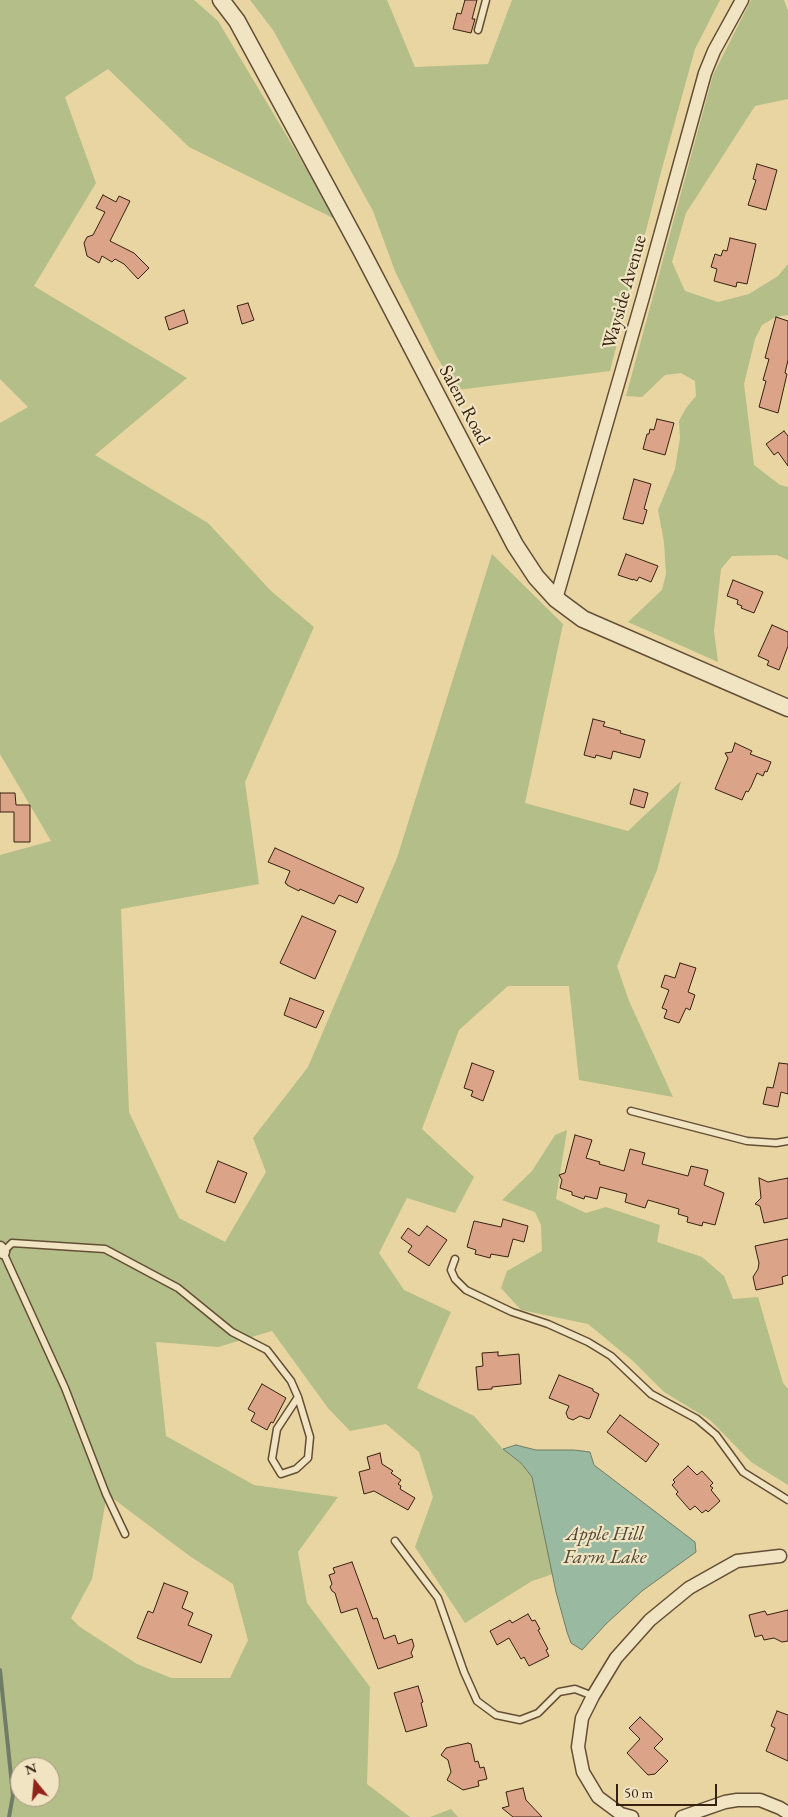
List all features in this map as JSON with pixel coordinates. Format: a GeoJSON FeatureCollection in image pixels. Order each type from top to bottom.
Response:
{"type":"FeatureCollection","features":[{"type":"Feature","properties":{"kind":"street","name":"Salem Road"},"geometry":{"type":"LineString","coordinates":[[221,0],[237,21],[355,240],[515,545],[536,577],[556,600],[583,619],[788,708]]}},
{"type":"Feature","properties":{"kind":"street","name":"Wayside Avenue"},"geometry":{"type":"LineString","coordinates":[[556,600],[705,73],[714,51],[742,0]]}},
{"type":"Feature","properties":{"kind":"street"},"geometry":{"type":"LineString","coordinates":[[632,1817],[621,1814],[598,1798],[583,1772],[578,1747],[582,1718],[593,1696],[616,1658],[639,1632],[650,1620],[689,1588],[737,1561],[785,1555]]}},
{"type":"Feature","properties":{"kind":"street"},"geometry":{"type":"LineString","coordinates":[[682,1817],[724,1802],[737,1800],[760,1800],[788,1813]]}},
{"type":"Feature","properties":{"kind":"lane"},"geometry":{"type":"LineString","coordinates":[[478,30],[486,0]]}},
{"type":"Feature","properties":{"kind":"lane"},"geometry":{"type":"LineString","coordinates":[[631,1111],[747,1141],[776,1143],[788,1141]]}},
{"type":"Feature","properties":{"kind":"lane"},"geometry":{"type":"LineString","coordinates":[[125,1534],[106,1494],[65,1388],[2,1250],[12,1243],[105,1249],[178,1288],[232,1332],[267,1350],[291,1381],[298,1397],[310,1437],[308,1458],[296,1469],[281,1474],[272,1459],[276,1428],[298,1397]]}},
{"type":"Feature","properties":{"kind":"lane"},"geometry":{"type":"LineString","coordinates":[[456,1259],[451,1270],[455,1280],[466,1290],[512,1312],[548,1324],[611,1356],[651,1394],[697,1420],[716,1435],[743,1472],[788,1500]]}},
{"type":"Feature","properties":{"kind":"lane"},"geometry":{"type":"LineString","coordinates":[[395,1541],[438,1598],[464,1672],[477,1701],[496,1716],[520,1720],[538,1713],[559,1692],[575,1689],[593,1696]]}},
{"type":"Feature","properties":{"kind":"shaded area"},"geometry":{"type":"Polygon","coordinates":[[[0,0],[194,0],[218,21],[337,220],[189,147],[108,69],[65,97],[96,183],[34,286],[187,378],[95,455],[208,523],[271,591],[314,627],[245,782],[259,884],[121,909],[129,1112],[179,1218],[225,1242],[266,1172],[253,1138],[308,1067],[397,858],[492,554],[563,624],[525,803],[628,831],[681,781],[657,870],[617,966],[629,1001],[673,1097],[579,1080],[569,986],[508,986],[459,1030],[422,1129],[474,1177],[455,1213],[407,1198],[379,1253],[404,1290],[451,1312],[417,1388],[474,1416],[503,1449],[521,1463],[532,1477],[553,1574],[532,1581],[465,1623],[415,1547],[433,1497],[419,1452],[386,1424],[350,1431],[328,1408],[272,1331],[218,1347],[156,1342],[166,1436],[254,1485],[338,1497],[298,1552],[307,1603],[370,1687],[367,1784],[410,1817],[0,1817],[0,855],[51,841],[0,754],[0,423],[28,407],[0,379],[0,0]],[[107,1494],[92,1579],[71,1618],[80,1627],[137,1664],[171,1678],[230,1678],[248,1640],[233,1584],[191,1557],[107,1494]]]}},
{"type":"Feature","properties":{"kind":"shaded area"},"geometry":{"type":"Polygon","coordinates":[[[250,0],[387,0],[415,67],[488,64],[512,0],[720,0],[695,49],[610,371],[457,390],[437,357],[395,271],[373,211],[273,30],[250,0]]]}},
{"type":"Feature","properties":{"kind":"shaded area"},"geometry":{"type":"Polygon","coordinates":[[[751,0],[784,0],[788,11],[788,99],[755,106],[686,213],[672,262],[685,291],[718,302],[749,294],[778,276],[788,264],[788,315],[776,317],[762,325],[755,339],[744,384],[754,465],[780,485],[788,487],[788,560],[777,555],[732,556],[721,569],[714,631],[718,662],[628,622],[662,590],[666,574],[664,542],[658,510],[675,469],[680,438],[679,421],[686,408],[696,396],[695,381],[681,373],[665,375],[642,397],[626,396],[713,75],[751,0]]]}},
{"type":"Feature","properties":{"kind":"shaded area"},"geometry":{"type":"Polygon","coordinates":[[[567,1130],[556,1199],[586,1213],[606,1207],[660,1225],[657,1242],[702,1257],[724,1276],[733,1299],[758,1297],[783,1383],[788,1389],[788,1485],[751,1462],[710,1420],[664,1392],[633,1361],[588,1324],[521,1310],[501,1288],[507,1271],[542,1251],[541,1225],[535,1212],[502,1200],[532,1171],[555,1135],[567,1130]]]}},
{"type":"Feature","properties":{"kind":"shaded area"},"geometry":{"type":"Polygon","coordinates":[[[451,1809],[458,1817],[430,1817],[451,1809]]]}},
{"type":"Feature","properties":{"kind":"water","name":"Apple Hill Farm Lake"},"geometry":{"type":"Polygon","coordinates":[[[516,1445],[536,1450],[590,1452],[594,1465],[695,1542],[696,1552],[642,1591],[606,1624],[582,1650],[571,1643],[567,1632],[556,1592],[532,1477],[521,1463],[503,1449],[516,1445]]]}},
{"type":"Feature","properties":{"kind":"building"},"geometry":{"type":"Polygon","coordinates":[[[465,0],[477,0],[472,19],[475,19],[471,33],[453,29],[457,13],[461,14],[465,0]]]}},
{"type":"Feature","properties":{"kind":"building"},"geometry":{"type":"Polygon","coordinates":[[[757,164],[777,170],[766,210],[748,205],[756,180],[753,179],[757,164]]]}},
{"type":"Feature","properties":{"kind":"building"},"geometry":{"type":"Polygon","coordinates":[[[103,195],[116,202],[119,196],[130,201],[110,241],[134,253],[149,268],[138,279],[124,264],[115,259],[112,262],[102,256],[99,263],[87,256],[84,243],[87,237],[93,235],[105,212],[96,208],[103,195]]]}},
{"type":"Feature","properties":{"kind":"building"},"geometry":{"type":"Polygon","coordinates":[[[730,238],[756,244],[747,284],[737,282],[736,287],[714,281],[717,269],[711,267],[715,254],[721,256],[723,250],[727,251],[730,238]]]}},
{"type":"Feature","properties":{"kind":"building"},"geometry":{"type":"Polygon","coordinates":[[[248,303],[254,320],[242,324],[237,306],[248,303]]]}},
{"type":"Feature","properties":{"kind":"building"},"geometry":{"type":"Polygon","coordinates":[[[184,310],[188,323],[169,330],[165,317],[184,310]]]}},
{"type":"Feature","properties":{"kind":"building"},"geometry":{"type":"Polygon","coordinates":[[[776,317],[788,321],[788,360],[785,373],[787,374],[778,413],[759,407],[766,381],[763,380],[769,359],[765,358],[776,317]]]}},
{"type":"Feature","properties":{"kind":"building"},"geometry":{"type":"Polygon","coordinates":[[[657,419],[674,423],[665,455],[643,449],[647,434],[649,434],[650,429],[654,430],[657,419]]]}},
{"type":"Feature","properties":{"kind":"building"},"geometry":{"type":"Polygon","coordinates":[[[784,431],[788,436],[788,466],[778,452],[774,455],[766,444],[784,431]]]}},
{"type":"Feature","properties":{"kind":"building"},"geometry":{"type":"Polygon","coordinates":[[[634,479],[651,484],[644,509],[647,510],[643,524],[623,519],[634,479]]]}},
{"type":"Feature","properties":{"kind":"building"},"geometry":{"type":"Polygon","coordinates":[[[626,554],[658,566],[651,582],[639,577],[637,581],[618,575],[626,554]]]}},
{"type":"Feature","properties":{"kind":"building"},"geometry":{"type":"Polygon","coordinates":[[[733,580],[763,592],[754,613],[741,608],[742,606],[737,604],[738,600],[727,596],[733,580]]]}},
{"type":"Feature","properties":{"kind":"building"},"geometry":{"type":"Polygon","coordinates":[[[772,625],[788,632],[788,646],[779,670],[767,665],[769,661],[758,656],[772,625]]]}},
{"type":"Feature","properties":{"kind":"building"},"geometry":{"type":"Polygon","coordinates":[[[593,719],[605,722],[603,726],[621,731],[620,733],[645,740],[640,758],[613,751],[611,759],[596,755],[595,758],[584,755],[593,719]]]}},
{"type":"Feature","properties":{"kind":"building"},"geometry":{"type":"Polygon","coordinates":[[[735,743],[752,751],[750,754],[771,762],[763,776],[757,773],[751,787],[748,792],[746,791],[742,800],[715,789],[728,758],[725,753],[732,752],[735,743]]]}},
{"type":"Feature","properties":{"kind":"building"},"geometry":{"type":"Polygon","coordinates":[[[634,789],[648,793],[644,808],[630,804],[634,789]]]}},
{"type":"Feature","properties":{"kind":"building"},"geometry":{"type":"Polygon","coordinates":[[[0,793],[15,793],[16,805],[30,805],[30,842],[14,842],[14,812],[0,812],[0,793]]]}},
{"type":"Feature","properties":{"kind":"building"},"geometry":{"type":"Polygon","coordinates":[[[275,848],[364,888],[357,903],[339,895],[334,904],[287,885],[285,883],[290,871],[268,862],[275,848]]]}},
{"type":"Feature","properties":{"kind":"building"},"geometry":{"type":"Polygon","coordinates":[[[302,916],[336,931],[315,979],[280,963],[302,916]]]}},
{"type":"Feature","properties":{"kind":"building"},"geometry":{"type":"Polygon","coordinates":[[[680,963],[696,968],[688,992],[695,995],[690,1010],[686,1008],[679,1023],[664,1018],[667,1010],[662,1008],[669,990],[661,987],[665,975],[675,978],[680,963]]]}},
{"type":"Feature","properties":{"kind":"building"},"geometry":{"type":"Polygon","coordinates":[[[290,998],[324,1011],[316,1028],[284,1015],[290,998]]]}},
{"type":"Feature","properties":{"kind":"building"},"geometry":{"type":"Polygon","coordinates":[[[472,1063],[494,1071],[483,1101],[471,1096],[473,1091],[464,1088],[472,1063]]]}},
{"type":"Feature","properties":{"kind":"building"},"geometry":{"type":"Polygon","coordinates":[[[779,1063],[788,1064],[788,1094],[781,1092],[778,1107],[763,1104],[767,1087],[773,1088],[779,1063]]]}},
{"type":"Feature","properties":{"kind":"building"},"geometry":{"type":"Polygon","coordinates":[[[575,1135],[592,1140],[586,1158],[624,1171],[630,1149],[645,1153],[642,1164],[688,1176],[691,1166],[708,1170],[704,1185],[724,1193],[715,1225],[703,1222],[702,1226],[687,1222],[688,1217],[678,1214],[679,1209],[648,1200],[645,1208],[625,1202],[627,1194],[600,1187],[597,1199],[585,1196],[584,1199],[560,1188],[562,1180],[559,1175],[565,1173],[575,1135]]]}},
{"type":"Feature","properties":{"kind":"building"},"geometry":{"type":"Polygon","coordinates":[[[218,1161],[247,1173],[235,1203],[206,1192],[218,1161]]]}},
{"type":"Feature","properties":{"kind":"building"},"geometry":{"type":"Polygon","coordinates":[[[759,1178],[768,1182],[788,1178],[788,1218],[764,1223],[760,1206],[755,1204],[761,1198],[759,1178]]]}},
{"type":"Feature","properties":{"kind":"building"},"geometry":{"type":"Polygon","coordinates":[[[503,1219],[528,1226],[524,1242],[513,1239],[508,1257],[491,1254],[490,1258],[475,1254],[476,1250],[467,1247],[474,1221],[501,1227],[503,1219]]]}},
{"type":"Feature","properties":{"kind":"building"},"geometry":{"type":"Polygon","coordinates":[[[427,1226],[447,1240],[429,1266],[408,1252],[412,1246],[401,1238],[408,1228],[419,1236],[427,1226]]]}},
{"type":"Feature","properties":{"kind":"building"},"geometry":{"type":"Polygon","coordinates":[[[788,1239],[788,1275],[782,1277],[783,1284],[756,1290],[753,1277],[759,1263],[755,1246],[788,1239]]]}},
{"type":"Feature","properties":{"kind":"building"},"geometry":{"type":"Polygon","coordinates":[[[498,1352],[498,1356],[519,1354],[521,1384],[478,1390],[476,1367],[483,1366],[482,1353],[498,1352]]]}},
{"type":"Feature","properties":{"kind":"building"},"geometry":{"type":"Polygon","coordinates":[[[559,1375],[593,1389],[593,1391],[599,1394],[590,1418],[580,1416],[573,1420],[568,1418],[566,1413],[569,1406],[549,1398],[559,1375]]]}},
{"type":"Feature","properties":{"kind":"building"},"geometry":{"type":"Polygon","coordinates":[[[262,1384],[286,1398],[273,1423],[271,1422],[267,1430],[251,1421],[255,1413],[248,1409],[262,1384]]]}},
{"type":"Feature","properties":{"kind":"building"},"geometry":{"type":"Polygon","coordinates":[[[620,1415],[659,1444],[646,1462],[607,1432],[620,1415]]]}},
{"type":"Feature","properties":{"kind":"building"},"geometry":{"type":"Polygon","coordinates":[[[380,1453],[382,1464],[393,1471],[391,1473],[401,1480],[398,1484],[401,1486],[400,1489],[415,1498],[408,1510],[374,1491],[364,1494],[359,1472],[370,1469],[367,1457],[380,1453]]]}},
{"type":"Feature","properties":{"kind":"building"},"geometry":{"type":"Polygon","coordinates":[[[688,1466],[697,1475],[702,1471],[713,1483],[710,1486],[713,1488],[711,1490],[720,1501],[708,1512],[706,1510],[702,1513],[695,1506],[690,1510],[676,1494],[678,1492],[672,1485],[675,1482],[673,1480],[688,1466]]]}},
{"type":"Feature","properties":{"kind":"building"},"geometry":{"type":"Polygon","coordinates":[[[352,1562],[373,1619],[377,1618],[384,1639],[395,1635],[398,1644],[412,1639],[414,1646],[411,1653],[413,1657],[378,1669],[357,1608],[341,1613],[335,1593],[330,1587],[332,1584],[329,1575],[335,1573],[333,1568],[352,1562]]]}},
{"type":"Feature","properties":{"kind":"building"},"geometry":{"type":"Polygon","coordinates":[[[164,1583],[188,1592],[182,1608],[193,1613],[188,1625],[212,1635],[201,1663],[137,1638],[148,1611],[153,1613],[164,1583]]]}},
{"type":"Feature","properties":{"kind":"building"},"geometry":{"type":"Polygon","coordinates":[[[788,1610],[788,1641],[782,1642],[774,1638],[764,1640],[762,1635],[755,1637],[749,1615],[765,1611],[767,1615],[788,1610]]]}},
{"type":"Feature","properties":{"kind":"building"},"geometry":{"type":"Polygon","coordinates":[[[528,1614],[532,1621],[535,1620],[540,1629],[538,1630],[548,1649],[546,1650],[549,1656],[529,1666],[524,1657],[521,1659],[509,1638],[497,1645],[490,1631],[510,1620],[512,1623],[528,1614]]]}},
{"type":"Feature","properties":{"kind":"building"},"geometry":{"type":"Polygon","coordinates":[[[418,1686],[427,1726],[406,1732],[394,1693],[418,1686]]]}},
{"type":"Feature","properties":{"kind":"building"},"geometry":{"type":"Polygon","coordinates":[[[777,1711],[788,1715],[788,1761],[766,1751],[775,1728],[771,1726],[777,1711]]]}},
{"type":"Feature","properties":{"kind":"building"},"geometry":{"type":"Polygon","coordinates":[[[640,1717],[663,1739],[654,1748],[668,1761],[655,1774],[648,1775],[627,1753],[640,1739],[629,1728],[640,1717]]]}},
{"type":"Feature","properties":{"kind":"building"},"geometry":{"type":"Polygon","coordinates":[[[471,1744],[475,1762],[478,1761],[480,1768],[484,1767],[487,1779],[478,1781],[479,1786],[463,1790],[447,1780],[451,1772],[448,1760],[441,1755],[446,1748],[471,1744]]]}},
{"type":"Feature","properties":{"kind":"building"},"geometry":{"type":"Polygon","coordinates":[[[523,1788],[526,1800],[542,1817],[513,1817],[502,1808],[509,1806],[506,1792],[523,1788]]]}},
{"type":"Feature","properties":{"kind":"waterway"},"geometry":{"type":"LineString","coordinates":[[0,1670],[13,1795],[9,1817]]}}]}
